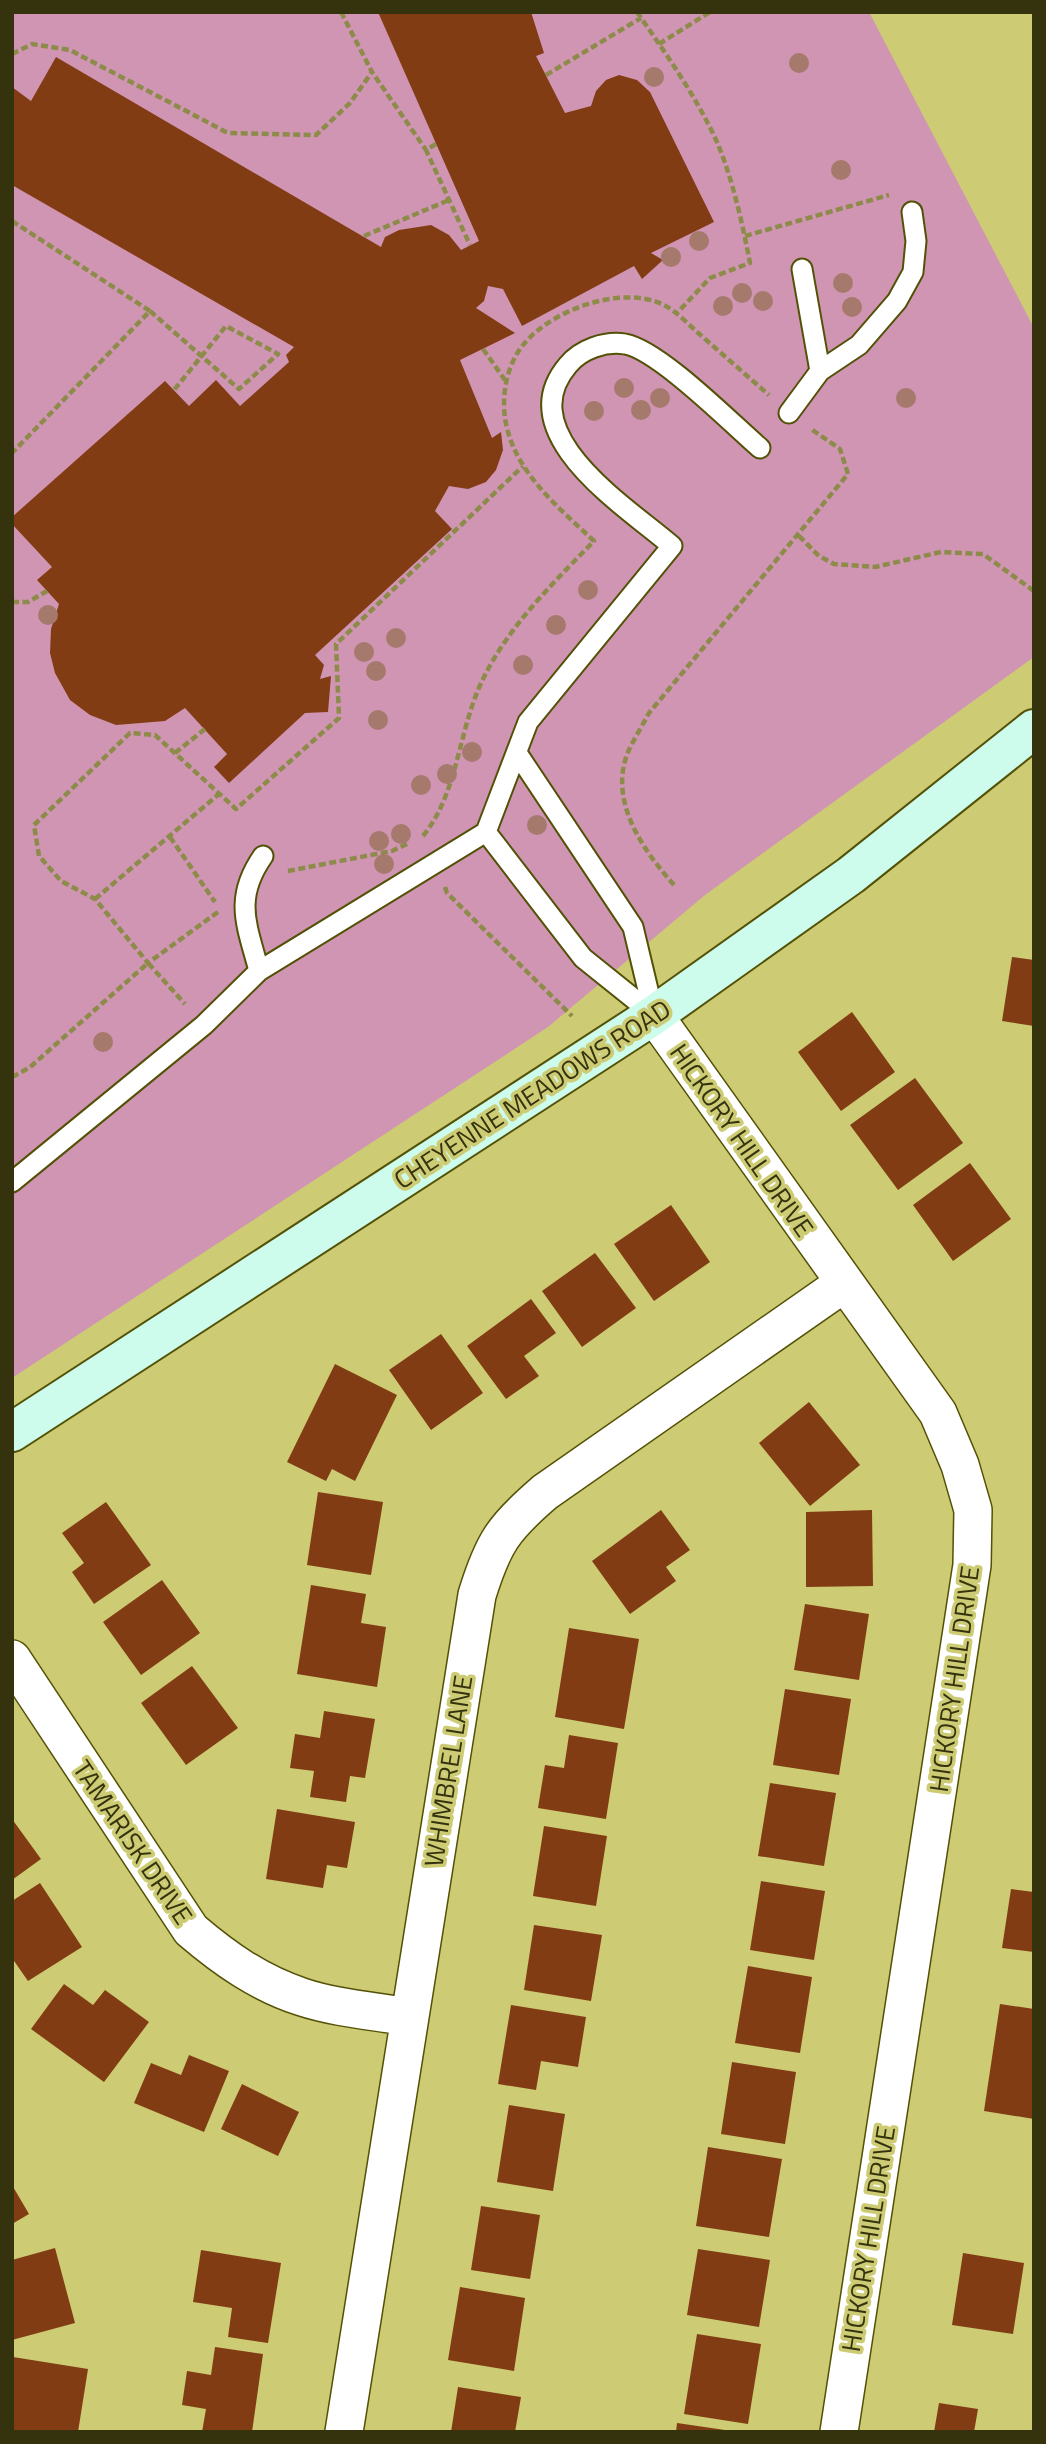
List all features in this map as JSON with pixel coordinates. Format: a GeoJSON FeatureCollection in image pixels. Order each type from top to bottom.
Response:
{"type":"FeatureCollection","features":[{"type":"Feature","properties":{"kind":"main road","name":"CHEYENNE MEADOWS ROAD"},"geometry":{"type":"LineString","coordinates":[[12,1432],[654,1015],[851,875],[1031,738]]}},
{"type":"Feature","properties":{"kind":"street","name":"HICKORY HILL DRIVE"},"geometry":{"type":"LineString","coordinates":[[654,1015],[937,1413],[960,1465],[973,1510],[972,1565],[839,2432]]}},
{"type":"Feature","properties":{"kind":"street","name":"WHIMBREL LANE"},"geometry":{"type":"LineString","coordinates":[[344,2432],[477,1595],[490,1553],[511,1521],[544,1492],[843,1284]]}},
{"type":"Feature","properties":{"kind":"street","name":"TAMARISK DRIVE"},"geometry":{"type":"LineString","coordinates":[[12,1659],[191,1930],[221,1956],[251,1975],[293,1994],[409,2017]]}},
{"type":"Feature","properties":{"kind":"lane"},"geometry":{"type":"LineString","coordinates":[[789,412],[820,371],[859,345],[897,301],[914,272],[916,241],[912,212]]}},
{"type":"Feature","properties":{"kind":"lane"},"geometry":{"type":"LineString","coordinates":[[802,269],[820,371]]}},
{"type":"Feature","properties":{"kind":"lane"},"geometry":{"type":"LineString","coordinates":[[12,1182],[204,1025],[259,971],[486,832],[528,722],[672,546],[579,466],[561,443],[553,421],[555,394],[561,373],[575,356],[599,345],[626,344],[657,359],[760,448]]}},
{"type":"Feature","properties":{"kind":"lane"},"geometry":{"type":"LineString","coordinates":[[517,753],[633,927],[654,1015]]}},
{"type":"Feature","properties":{"kind":"lane"},"geometry":{"type":"LineString","coordinates":[[486,832],[583,958],[654,1015]]}},
{"type":"Feature","properties":{"kind":"lane"},"geometry":{"type":"LineString","coordinates":[[259,971],[244,914],[244,893],[251,873],[263,856]]}},
{"type":"Feature","properties":{"kind":"path"},"geometry":{"type":"LineString","coordinates":[[341,12],[372,72],[426,150],[470,245]]}},
{"type":"Feature","properties":{"kind":"path"},"geometry":{"type":"LineString","coordinates":[[659,44],[710,12]]}},
{"type":"Feature","properties":{"kind":"path"},"geometry":{"type":"LineString","coordinates":[[546,75],[639,15],[690,90],[718,144],[750,262],[710,278],[676,314]]}},
{"type":"Feature","properties":{"kind":"path"},"geometry":{"type":"LineString","coordinates":[[12,54],[32,44],[70,50],[228,133],[316,135],[349,103],[372,72]]}},
{"type":"Feature","properties":{"kind":"path"},"geometry":{"type":"LineString","coordinates":[[426,150],[436,144]]}},
{"type":"Feature","properties":{"kind":"path"},"geometry":{"type":"LineString","coordinates":[[745,236],[897,193]]}},
{"type":"Feature","properties":{"kind":"path"},"geometry":{"type":"LineString","coordinates":[[364,236],[449,200]]}},
{"type":"Feature","properties":{"kind":"path"},"geometry":{"type":"LineString","coordinates":[[12,221],[150,311],[201,357],[239,389],[278,354],[226,326],[201,357],[174,390]]}},
{"type":"Feature","properties":{"kind":"path"},"geometry":{"type":"LineString","coordinates":[[244,893],[278,873],[391,850],[422,836],[444,803],[467,719],[484,677],[508,638],[550,587],[594,541],[542,491],[523,466],[505,419],[505,381],[519,351],[548,324],[591,302],[628,296],[664,304],[789,412],[839,449],[848,474],[649,713],[627,754],[621,790],[631,824],[649,857],[674,885]]}},
{"type":"Feature","properties":{"kind":"path"},"geometry":{"type":"LineString","coordinates":[[12,453],[150,311]]}},
{"type":"Feature","properties":{"kind":"path"},"geometry":{"type":"LineString","coordinates":[[484,349],[505,381]]}},
{"type":"Feature","properties":{"kind":"path"},"geometry":{"type":"LineString","coordinates":[[204,1025],[148,963],[96,899],[61,881],[39,856],[34,825],[130,733],[155,735],[236,809],[339,718],[336,644],[523,466]]}},
{"type":"Feature","properties":{"kind":"path"},"geometry":{"type":"LineString","coordinates":[[799,536],[819,556],[834,564],[875,568],[941,552],[983,554],[1034,592]]}},
{"type":"Feature","properties":{"kind":"path"},"geometry":{"type":"LineString","coordinates":[[12,602],[28,602],[47,591]]}},
{"type":"Feature","properties":{"kind":"path"},"geometry":{"type":"LineString","coordinates":[[175,753],[205,729]]}},
{"type":"Feature","properties":{"kind":"path"},"geometry":{"type":"LineString","coordinates":[[96,899],[219,794]]}},
{"type":"Feature","properties":{"kind":"path"},"geometry":{"type":"LineString","coordinates":[[422,836],[439,862],[447,893],[572,1016]]}},
{"type":"Feature","properties":{"kind":"path"},"geometry":{"type":"LineString","coordinates":[[12,1077],[29,1068],[148,963],[221,910],[170,837]]}},
{"type":"Feature","properties":{"kind":"shaded area"},"geometry":{"type":"Polygon","coordinates":[[[12,12],[869,12],[1034,328],[1034,657],[705,895],[548,1027],[12,1378],[12,12]]]}},
{"type":"Feature","properties":{"kind":"building"},"geometry":{"type":"Polygon","coordinates":[[[378,12],[531,12],[544,53],[536,56],[565,113],[591,106],[596,91],[606,80],[619,75],[637,80],[650,92],[714,222],[651,253],[663,260],[642,279],[634,266],[522,326],[503,289],[488,286],[484,301],[476,308],[515,333],[460,360],[492,438],[501,432],[503,450],[496,470],[486,482],[468,489],[449,486],[435,511],[452,529],[315,655],[324,665],[320,679],[331,676],[328,712],[305,713],[229,783],[214,767],[227,754],[185,708],[165,721],[116,725],[90,715],[70,700],[55,673],[50,653],[51,629],[59,604],[37,580],[52,567],[12,524],[12,517],[165,381],[189,406],[216,380],[240,406],[289,362],[286,355],[294,347],[12,185],[12,87],[31,101],[56,57],[381,247],[385,237],[399,230],[431,225],[449,235],[461,250],[479,241],[378,12]]]}},
{"type":"Feature","properties":{"kind":"building"},"geometry":{"type":"Polygon","coordinates":[[[1012,957],[1034,960],[1034,1026],[1002,1021],[1012,957]]]}},
{"type":"Feature","properties":{"kind":"building"},"geometry":{"type":"Polygon","coordinates":[[[852,1012],[895,1072],[841,1111],[798,1052],[852,1012]]]}},
{"type":"Feature","properties":{"kind":"building"},"geometry":{"type":"Polygon","coordinates":[[[915,1078],[963,1143],[898,1190],[850,1125],[915,1078]]]}},
{"type":"Feature","properties":{"kind":"building"},"geometry":{"type":"Polygon","coordinates":[[[970,1163],[1011,1219],[953,1261],[913,1205],[970,1163]]]}},
{"type":"Feature","properties":{"kind":"building"},"geometry":{"type":"Polygon","coordinates":[[[671,1205],[710,1262],[654,1301],[614,1244],[671,1205]]]}},
{"type":"Feature","properties":{"kind":"building"},"geometry":{"type":"Polygon","coordinates":[[[595,1253],[636,1308],[582,1347],[542,1291],[595,1253]]]}},
{"type":"Feature","properties":{"kind":"building"},"geometry":{"type":"Polygon","coordinates":[[[531,1299],[556,1333],[524,1356],[539,1376],[506,1399],[467,1346],[531,1299]]]}},
{"type":"Feature","properties":{"kind":"building"},"geometry":{"type":"Polygon","coordinates":[[[441,1334],[483,1393],[431,1430],[389,1370],[441,1334]]]}},
{"type":"Feature","properties":{"kind":"building"},"geometry":{"type":"Polygon","coordinates":[[[335,1364],[397,1395],[355,1481],[332,1469],[326,1481],[287,1462],[335,1364]]]}},
{"type":"Feature","properties":{"kind":"building"},"geometry":{"type":"Polygon","coordinates":[[[809,1402],[860,1465],[810,1506],[759,1443],[809,1402]]]}},
{"type":"Feature","properties":{"kind":"building"},"geometry":{"type":"Polygon","coordinates":[[[318,1492],[383,1502],[371,1575],[307,1565],[318,1492]]]}},
{"type":"Feature","properties":{"kind":"building"},"geometry":{"type":"Polygon","coordinates":[[[106,1502],[151,1565],[94,1604],[72,1572],[84,1563],[62,1533],[106,1502]]]}},
{"type":"Feature","properties":{"kind":"building"},"geometry":{"type":"Polygon","coordinates":[[[661,1510],[690,1550],[666,1567],[676,1581],[630,1614],[592,1561],[661,1510]]]}},
{"type":"Feature","properties":{"kind":"building"},"geometry":{"type":"Polygon","coordinates":[[[872,1510],[873,1586],[806,1587],[806,1512],[872,1510]]]}},
{"type":"Feature","properties":{"kind":"building"},"geometry":{"type":"Polygon","coordinates":[[[162,1580],[200,1633],[141,1675],[103,1622],[162,1580]]]}},
{"type":"Feature","properties":{"kind":"building"},"geometry":{"type":"Polygon","coordinates":[[[311,1585],[366,1594],[361,1623],[386,1627],[377,1687],[297,1674],[311,1585]]]}},
{"type":"Feature","properties":{"kind":"building"},"geometry":{"type":"Polygon","coordinates":[[[805,1604],[869,1614],[859,1680],[794,1670],[805,1604]]]}},
{"type":"Feature","properties":{"kind":"building"},"geometry":{"type":"Polygon","coordinates":[[[569,1628],[639,1639],[624,1729],[555,1717],[569,1628]]]}},
{"type":"Feature","properties":{"kind":"building"},"geometry":{"type":"Polygon","coordinates":[[[192,1666],[238,1728],[186,1765],[141,1703],[192,1666]]]}},
{"type":"Feature","properties":{"kind":"building"},"geometry":{"type":"Polygon","coordinates":[[[785,1689],[851,1699],[839,1775],[773,1765],[785,1689]]]}},
{"type":"Feature","properties":{"kind":"building"},"geometry":{"type":"Polygon","coordinates":[[[324,1711],[375,1719],[365,1778],[350,1776],[346,1802],[310,1797],[314,1771],[290,1768],[295,1734],[320,1738],[324,1711]]]}},
{"type":"Feature","properties":{"kind":"building"},"geometry":{"type":"Polygon","coordinates":[[[569,1735],[618,1743],[606,1819],[538,1808],[545,1765],[564,1768],[569,1735]]]}},
{"type":"Feature","properties":{"kind":"building"},"geometry":{"type":"Polygon","coordinates":[[[770,1783],[836,1793],[824,1866],[758,1856],[770,1783]]]}},
{"type":"Feature","properties":{"kind":"building"},"geometry":{"type":"Polygon","coordinates":[[[277,1809],[355,1822],[347,1868],[327,1865],[323,1888],[266,1879],[277,1809]]]}},
{"type":"Feature","properties":{"kind":"building"},"geometry":{"type":"Polygon","coordinates":[[[12,1819],[41,1859],[12,1880],[12,1819]]]}},
{"type":"Feature","properties":{"kind":"building"},"geometry":{"type":"Polygon","coordinates":[[[544,1826],[607,1836],[596,1906],[533,1896],[544,1826]]]}},
{"type":"Feature","properties":{"kind":"building"},"geometry":{"type":"Polygon","coordinates":[[[761,1881],[825,1891],[814,1960],[750,1950],[761,1881]]]}},
{"type":"Feature","properties":{"kind":"building"},"geometry":{"type":"Polygon","coordinates":[[[40,1883],[82,1947],[28,1981],[12,1958],[12,1901],[40,1883]]]}},
{"type":"Feature","properties":{"kind":"building"},"geometry":{"type":"Polygon","coordinates":[[[1011,1889],[1034,1892],[1034,1952],[1002,1948],[1011,1889]]]}},
{"type":"Feature","properties":{"kind":"building"},"geometry":{"type":"Polygon","coordinates":[[[534,1925],[602,1935],[591,2001],[524,1990],[534,1925]]]}},
{"type":"Feature","properties":{"kind":"building"},"geometry":{"type":"Polygon","coordinates":[[[748,1966],[812,1977],[800,2053],[735,2043],[748,1966]]]}},
{"type":"Feature","properties":{"kind":"building"},"geometry":{"type":"Polygon","coordinates":[[[64,1984],[93,2005],[105,1990],[149,2022],[104,2082],[31,2029],[64,1984]]]}},
{"type":"Feature","properties":{"kind":"building"},"geometry":{"type":"Polygon","coordinates":[[[1000,2004],[1034,2009],[1034,2119],[984,2111],[1000,2004]]]}},
{"type":"Feature","properties":{"kind":"building"},"geometry":{"type":"Polygon","coordinates":[[[511,2005],[586,2017],[578,2067],[541,2061],[536,2090],[498,2084],[511,2005]]]}},
{"type":"Feature","properties":{"kind":"building"},"geometry":{"type":"Polygon","coordinates":[[[189,2055],[229,2071],[204,2132],[134,2103],[151,2063],[181,2075],[189,2055]]]}},
{"type":"Feature","properties":{"kind":"building"},"geometry":{"type":"Polygon","coordinates":[[[732,2062],[796,2072],[785,2144],[721,2134],[732,2062]]]}},
{"type":"Feature","properties":{"kind":"building"},"geometry":{"type":"Polygon","coordinates":[[[242,2084],[299,2112],[278,2156],[221,2129],[242,2084]]]}},
{"type":"Feature","properties":{"kind":"building"},"geometry":{"type":"Polygon","coordinates":[[[509,2105],[565,2114],[553,2191],[497,2182],[509,2105]]]}},
{"type":"Feature","properties":{"kind":"building"},"geometry":{"type":"Polygon","coordinates":[[[708,2147],[782,2159],[769,2237],[696,2226],[708,2147]]]}},
{"type":"Feature","properties":{"kind":"building"},"geometry":{"type":"Polygon","coordinates":[[[12,2185],[29,2214],[12,2224],[12,2185]]]}},
{"type":"Feature","properties":{"kind":"building"},"geometry":{"type":"Polygon","coordinates":[[[481,2206],[540,2215],[530,2279],[471,2270],[481,2206]]]}},
{"type":"Feature","properties":{"kind":"building"},"geometry":{"type":"Polygon","coordinates":[[[55,2248],[75,2323],[12,2340],[12,2260],[55,2248]]]}},
{"type":"Feature","properties":{"kind":"building"},"geometry":{"type":"Polygon","coordinates":[[[698,2249],[770,2260],[759,2327],[687,2315],[698,2249]]]}},
{"type":"Feature","properties":{"kind":"building"},"geometry":{"type":"Polygon","coordinates":[[[201,2250],[281,2263],[268,2343],[228,2337],[232,2308],[193,2302],[201,2250]]]}},
{"type":"Feature","properties":{"kind":"building"},"geometry":{"type":"Polygon","coordinates":[[[963,2253],[1024,2263],[1013,2334],[952,2325],[963,2253]]]}},
{"type":"Feature","properties":{"kind":"building"},"geometry":{"type":"Polygon","coordinates":[[[460,2287],[525,2298],[514,2371],[448,2360],[460,2287]]]}},
{"type":"Feature","properties":{"kind":"building"},"geometry":{"type":"Polygon","coordinates":[[[697,2334],[761,2344],[748,2424],[684,2414],[697,2334]]]}},
{"type":"Feature","properties":{"kind":"building"},"geometry":{"type":"Polygon","coordinates":[[[215,2347],[263,2354],[252,2432],[202,2432],[206,2409],[182,2405],[187,2371],[211,2375],[215,2347]]]}},
{"type":"Feature","properties":{"kind":"building"},"geometry":{"type":"Polygon","coordinates":[[[13,2357],[88,2369],[78,2432],[12,2432],[13,2357]]]}},
{"type":"Feature","properties":{"kind":"building"},"geometry":{"type":"Polygon","coordinates":[[[458,2387],[521,2397],[515,2432],[451,2432],[458,2387]]]}},
{"type":"Feature","properties":{"kind":"building"},"geometry":{"type":"Polygon","coordinates":[[[939,2403],[978,2409],[974,2432],[934,2432],[939,2403]]]}},
{"type":"Feature","properties":{"kind":"building"},"geometry":{"type":"Polygon","coordinates":[[[677,2423],[725,2430],[725,2432],[676,2432],[677,2423]]]}}]}
